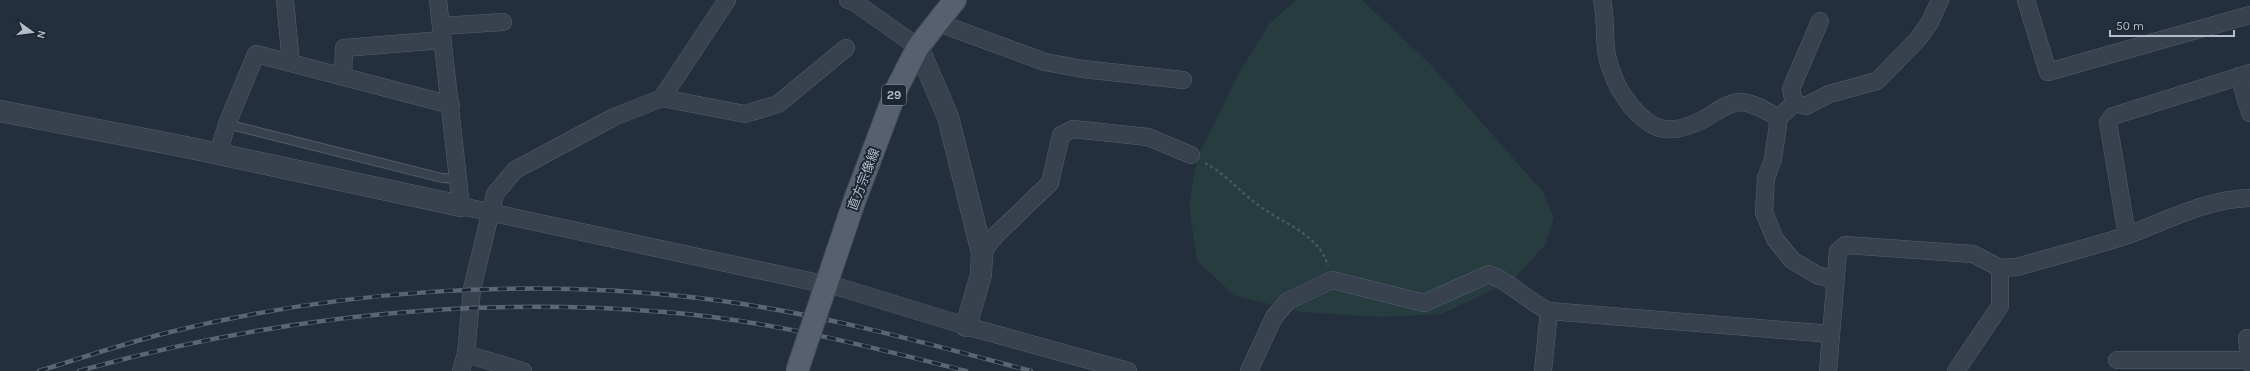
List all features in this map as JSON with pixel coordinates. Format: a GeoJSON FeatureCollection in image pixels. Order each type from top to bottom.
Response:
{"type":"FeatureCollection","features":[{"type":"Feature","properties":{"kind":"main road","name":"直方宗像線"},"geometry":{"type":"LineString","coordinates":[[797,371],[854,202],[897,88],[918,47],[936,22],[955,0]]}},
{"type":"Feature","properties":{"kind":"street"},"geometry":{"type":"LineString","coordinates":[[284,0],[291,63]]}},
{"type":"Feature","properties":{"kind":"street"},"geometry":{"type":"LineString","coordinates":[[438,0],[451,105],[461,206]]}},
{"type":"Feature","properties":{"kind":"street"},"geometry":{"type":"LineString","coordinates":[[662,98],[727,0]]}},
{"type":"Feature","properties":{"kind":"street"},"geometry":{"type":"LineString","coordinates":[[848,0],[854,2],[918,47],[948,117],[982,253],[981,275],[966,326]]}},
{"type":"Feature","properties":{"kind":"street"},"geometry":{"type":"LineString","coordinates":[[1602,0],[1606,16],[1606,50],[1616,82],[1626,99],[1641,118],[1652,126],[1676,129],[1699,122],[1729,104],[1742,102],[1763,109],[1779,118]]}},
{"type":"Feature","properties":{"kind":"street"},"geometry":{"type":"LineString","coordinates":[[1794,103],[1806,106],[1829,94],[1877,81],[1918,39],[1930,22],[1940,0]]}},
{"type":"Feature","properties":{"kind":"street"},"geometry":{"type":"LineString","coordinates":[[2026,0],[2048,72],[2250,15]]}},
{"type":"Feature","properties":{"kind":"street"},"geometry":{"type":"LineString","coordinates":[[343,77],[344,48],[504,22]]}},
{"type":"Feature","properties":{"kind":"street"},"geometry":{"type":"LineString","coordinates":[[936,22],[1044,62],[1083,69],[1183,80]]}},
{"type":"Feature","properties":{"kind":"street"},"geometry":{"type":"LineString","coordinates":[[1794,103],[1791,90],[1820,22]]}},
{"type":"Feature","properties":{"kind":"street"},"geometry":{"type":"LineString","coordinates":[[461,371],[466,354],[472,289],[489,212],[494,194],[515,170],[614,117],[662,98],[745,114],[778,104],[846,48]]}},
{"type":"Feature","properties":{"kind":"street"},"geometry":{"type":"LineString","coordinates":[[218,154],[226,124],[256,54],[451,105]]}},
{"type":"Feature","properties":{"kind":"street"},"geometry":{"type":"LineString","coordinates":[[2127,235],[2108,122],[2113,116],[2244,75],[2250,113]]}},
{"type":"Feature","properties":{"kind":"street"},"geometry":{"type":"LineString","coordinates":[[1794,103],[1779,118],[1773,159],[1766,178],[1764,212],[1774,239],[1792,260],[1817,275],[1835,280]]}},
{"type":"Feature","properties":{"kind":"street"},"geometry":{"type":"LineString","coordinates":[[0,111],[218,154],[842,288],[966,326],[1128,371]]}},
{"type":"Feature","properties":{"kind":"street"},"geometry":{"type":"LineString","coordinates":[[982,253],[996,236],[1050,183],[1061,135],[1073,129],[1148,137],[1191,155]]}},
{"type":"Feature","properties":{"kind":"street"},"geometry":{"type":"LineString","coordinates":[[1828,371],[1838,251],[1846,245],[1974,254],[2000,268],[2017,267],[2127,235],[2210,203],[2232,198],[2250,198]]}},
{"type":"Feature","properties":{"kind":"street"},"geometry":{"type":"LineString","coordinates":[[1956,371],[2000,306],[2000,268]]}},
{"type":"Feature","properties":{"kind":"street"},"geometry":{"type":"LineString","coordinates":[[1249,371],[1274,317],[1288,301],[1332,280],[1424,303],[1489,274],[1500,278],[1534,304],[1549,311],[1831,334]]}},
{"type":"Feature","properties":{"kind":"street"},"geometry":{"type":"LineString","coordinates":[[1543,371],[1549,311]]}},
{"type":"Feature","properties":{"kind":"street"},"geometry":{"type":"LineString","coordinates":[[2247,338],[2250,363]]}},
{"type":"Feature","properties":{"kind":"street"},"geometry":{"type":"LineString","coordinates":[[466,354],[523,371]]}},
{"type":"Feature","properties":{"kind":"street"},"geometry":{"type":"LineString","coordinates":[[2117,360],[2250,360]]}},
{"type":"Feature","properties":{"kind":"lane"},"geometry":{"type":"LineString","coordinates":[[226,124],[442,178],[459,179]]}},
{"type":"Feature","properties":{"kind":"path"},"geometry":{"type":"LineString","coordinates":[[1191,155],[1214,168],[1261,207],[1290,223],[1314,241],[1327,260],[1332,280]]}},
{"type":"Feature","properties":{"kind":"green space"},"geometry":{"type":"Polygon","coordinates":[[[1296,0],[1362,0],[1430,64],[1544,193],[1554,218],[1545,245],[1513,280],[1442,314],[1381,317],[1302,312],[1235,296],[1197,261],[1189,205],[1197,158],[1239,73],[1270,23],[1296,0]]]}},
{"type":"Feature","properties":{"kind":"railway"},"geometry":{"type":"LineString","coordinates":[[39,371],[150,337],[231,318],[364,298],[431,292],[498,289],[565,289],[632,292],[699,298],[741,304],[866,328],[1031,371]]}},
{"type":"Feature","properties":{"kind":"railway"},"geometry":{"type":"LineString","coordinates":[[79,371],[223,337],[296,325],[369,316],[443,310],[517,307],[591,308],[665,312],[741,321],[854,343],[966,371]]}}]}
